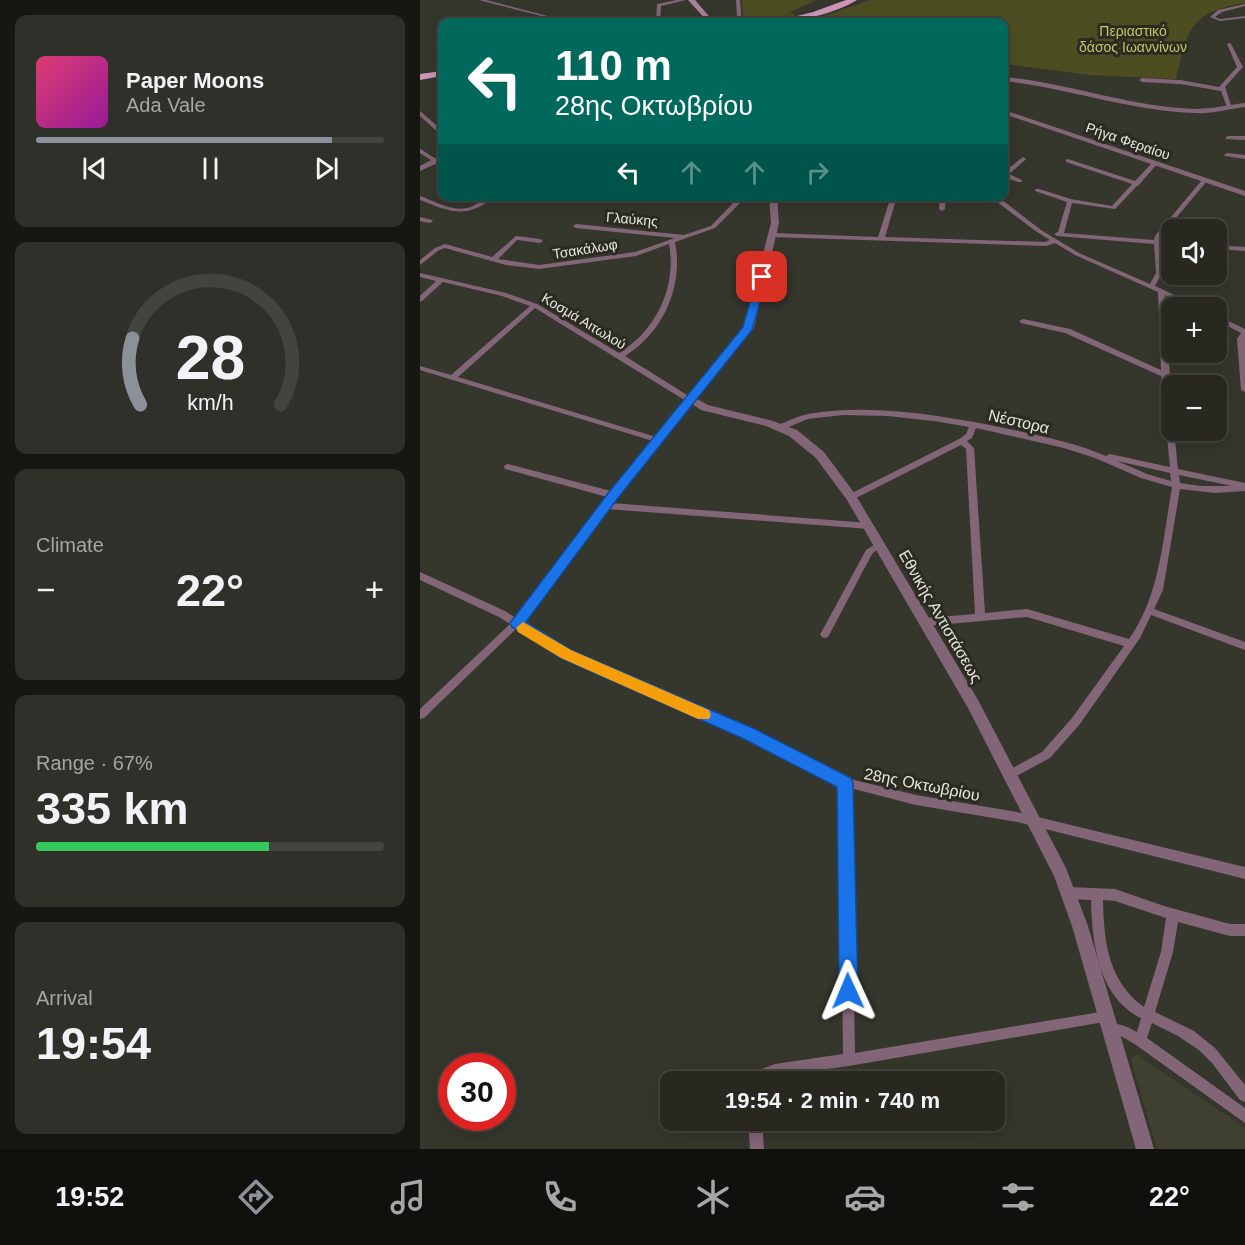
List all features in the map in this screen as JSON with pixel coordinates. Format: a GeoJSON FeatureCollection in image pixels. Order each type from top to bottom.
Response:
{"type":"FeatureCollection","features":[{"type":"Feature","properties":{"kind":"main road"},"geometry":{"type":"LineString","coordinates":[[796,18],[816,14],[853,0]]}},
{"type":"Feature","properties":{"kind":"main road"},"geometry":{"type":"LineString","coordinates":[[810,18],[863,0]]}},
{"type":"Feature","properties":{"kind":"main road"},"geometry":{"type":"LineString","coordinates":[[694,2],[708,18]]}},
{"type":"Feature","properties":{"kind":"main road"},"geometry":{"type":"LineString","coordinates":[[420,77],[438,75]]}},
{"type":"Feature","properties":{"kind":"street"},"geometry":{"type":"LineString","coordinates":[[481,0],[553,18]]}},
{"type":"Feature","properties":{"kind":"street"},"geometry":{"type":"LineString","coordinates":[[658,18],[659,4],[684,0]]}},
{"type":"Feature","properties":{"kind":"street"},"geometry":{"type":"LineString","coordinates":[[738,0],[739,18]]}},
{"type":"Feature","properties":{"kind":"street"},"geometry":{"type":"LineString","coordinates":[[1245,5],[1220,11],[1212,17],[1220,20],[1245,17]]}},
{"type":"Feature","properties":{"kind":"street"},"geometry":{"type":"LineString","coordinates":[[1221,89],[1240,67],[1229,44]]}},
{"type":"Feature","properties":{"kind":"street"},"geometry":{"type":"LineString","coordinates":[[1008,79],[1047,83],[1119,101],[1174,109],[1197,111],[1245,105]]}},
{"type":"Feature","properties":{"kind":"street"},"geometry":{"type":"LineString","coordinates":[[1142,80],[1180,82],[1221,89]]}},
{"type":"Feature","properties":{"kind":"street"},"geometry":{"type":"LineString","coordinates":[[1221,89],[1230,107]]}},
{"type":"Feature","properties":{"kind":"street"},"geometry":{"type":"LineString","coordinates":[[420,113],[438,129]]}},
{"type":"Feature","properties":{"kind":"street","name":"Ρήγα Φεραίου"},"geometry":{"type":"LineString","coordinates":[[1008,113],[1245,194]]}},
{"type":"Feature","properties":{"kind":"street"},"geometry":{"type":"LineString","coordinates":[[1228,138],[1245,138]]}},
{"type":"Feature","properties":{"kind":"street"},"geometry":{"type":"LineString","coordinates":[[420,151],[438,160]]}},
{"type":"Feature","properties":{"kind":"street"},"geometry":{"type":"LineString","coordinates":[[1227,155],[1245,156]]}},
{"type":"Feature","properties":{"kind":"street"},"geometry":{"type":"LineString","coordinates":[[1008,172],[1023,159]]}},
{"type":"Feature","properties":{"kind":"street"},"geometry":{"type":"LineString","coordinates":[[420,169],[438,160]]}},
{"type":"Feature","properties":{"kind":"street"},"geometry":{"type":"LineString","coordinates":[[1068,161],[1137,184]]}},
{"type":"Feature","properties":{"kind":"street"},"geometry":{"type":"LineString","coordinates":[[1037,190],[1070,201],[1113,208],[1154,164]]}},
{"type":"Feature","properties":{"kind":"street"},"geometry":{"type":"LineString","coordinates":[[1008,176],[1020,181]]}},
{"type":"Feature","properties":{"kind":"street"},"geometry":{"type":"LineString","coordinates":[[1152,286],[1159,273],[1157,237],[1204,181]]}},
{"type":"Feature","properties":{"kind":"street"},"geometry":{"type":"LineString","coordinates":[[420,198],[467,212],[476,210],[486,201]]}},
{"type":"Feature","properties":{"kind":"street","name":"Τσακάλωφ"},"geometry":{"type":"LineString","coordinates":[[420,263],[437,249],[445,246],[493,260],[523,266],[546,267],[638,253],[718,224],[740,201]]}},
{"type":"Feature","properties":{"kind":"street"},"geometry":{"type":"LineString","coordinates":[[420,715],[517,623],[613,495],[749,328],[772,235],[776,210],[774,201]]}},
{"type":"Feature","properties":{"kind":"street"},"geometry":{"type":"LineString","coordinates":[[881,238],[892,201]]}},
{"type":"Feature","properties":{"kind":"street"},"geometry":{"type":"LineString","coordinates":[[942,209],[943,201]]}},
{"type":"Feature","properties":{"kind":"street"},"geometry":{"type":"LineString","coordinates":[[999,201],[1053,239],[1096,263],[1176,297]]}},
{"type":"Feature","properties":{"kind":"street"},"geometry":{"type":"LineString","coordinates":[[772,235],[1046,244],[1061,233],[1070,201]]}},
{"type":"Feature","properties":{"kind":"street"},"geometry":{"type":"LineString","coordinates":[[420,219],[430,221]]}},
{"type":"Feature","properties":{"kind":"street","name":"Γλαύκης"},"geometry":{"type":"LineString","coordinates":[[576,226],[685,237]]}},
{"type":"Feature","properties":{"kind":"street"},"geometry":{"type":"LineString","coordinates":[[1061,233],[1161,242]]}},
{"type":"Feature","properties":{"kind":"street"},"geometry":{"type":"LineString","coordinates":[[493,260],[516,238],[540,241]]}},
{"type":"Feature","properties":{"kind":"street"},"geometry":{"type":"LineString","coordinates":[[1227,248],[1243,249],[1245,241]]}},
{"type":"Feature","properties":{"kind":"street"},"geometry":{"type":"LineString","coordinates":[[620,356],[644,340],[666,302],[673,279],[672,242]]}},
{"type":"Feature","properties":{"kind":"street","name":"Κοσμά Αιτωλού"},"geometry":{"type":"LineString","coordinates":[[420,275],[504,294],[535,305],[691,400]]}},
{"type":"Feature","properties":{"kind":"street"},"geometry":{"type":"LineString","coordinates":[[420,300],[442,279]]}},
{"type":"Feature","properties":{"kind":"street"},"geometry":{"type":"LineString","coordinates":[[1023,321],[1069,332],[1104,350],[1165,375],[1161,290]]}},
{"type":"Feature","properties":{"kind":"street"},"geometry":{"type":"LineString","coordinates":[[452,378],[535,305]]}},
{"type":"Feature","properties":{"kind":"street"},"geometry":{"type":"LineString","coordinates":[[1227,323],[1245,332],[1241,339],[1245,390]]}},
{"type":"Feature","properties":{"kind":"street"},"geometry":{"type":"LineString","coordinates":[[420,368],[658,440]]}},
{"type":"Feature","properties":{"kind":"street","name":"Εθνικής Αντιστάσεως"},"geometry":{"type":"LineString","coordinates":[[691,400],[709,409],[781,427],[812,447],[852,496],[1011,774],[1069,893],[1145,1149]]}},
{"type":"Feature","properties":{"kind":"street","name":"Νέστορα"},"geometry":{"type":"LineString","coordinates":[[781,427],[795,420],[854,412],[912,416],[974,425],[1092,453],[1133,472],[1176,487],[1245,487]]}},
{"type":"Feature","properties":{"kind":"street"},"geometry":{"type":"LineString","coordinates":[[852,496],[962,441],[969,436],[974,425]]}},
{"type":"Feature","properties":{"kind":"street"},"geometry":{"type":"LineString","coordinates":[[962,441],[970,448],[980,615]]}},
{"type":"Feature","properties":{"kind":"street"},"geometry":{"type":"LineString","coordinates":[[1011,774],[1046,754],[1059,742],[1103,686],[1150,611],[1160,578],[1176,487],[1172,441]]}},
{"type":"Feature","properties":{"kind":"street"},"geometry":{"type":"LineString","coordinates":[[1092,453],[1245,487]]}},
{"type":"Feature","properties":{"kind":"street"},"geometry":{"type":"LineString","coordinates":[[508,467],[613,495]]}},
{"type":"Feature","properties":{"kind":"street"},"geometry":{"type":"LineString","coordinates":[[605,506],[869,526]]}},
{"type":"Feature","properties":{"kind":"street"},"geometry":{"type":"LineString","coordinates":[[825,634],[869,552],[880,544]]}},
{"type":"Feature","properties":{"kind":"street","name":"28ης Οκτωβρίου"},"geometry":{"type":"LineString","coordinates":[[420,576],[517,623],[566,654],[749,734],[845,783],[916,800],[1035,821],[1245,873]]}},
{"type":"Feature","properties":{"kind":"street"},"geometry":{"type":"LineString","coordinates":[[1150,611],[1245,646]]}},
{"type":"Feature","properties":{"kind":"street"},"geometry":{"type":"LineString","coordinates":[[926,622],[980,615],[1034,613],[1131,644]]}},
{"type":"Feature","properties":{"kind":"street"},"geometry":{"type":"LineString","coordinates":[[845,783],[849,1060]]}},
{"type":"Feature","properties":{"kind":"street"},"geometry":{"type":"LineString","coordinates":[[1069,893],[1125,897],[1173,915],[1230,930],[1245,930]]}},
{"type":"Feature","properties":{"kind":"street"},"geometry":{"type":"LineString","coordinates":[[1097,894],[1099,931],[1110,976],[1127,1002],[1148,1015],[1172,1025],[1204,1046],[1245,1095]]}},
{"type":"Feature","properties":{"kind":"street"},"geometry":{"type":"LineString","coordinates":[[1140,1041],[1167,952],[1173,915]]}},
{"type":"Feature","properties":{"kind":"street"},"geometry":{"type":"LineString","coordinates":[[773,1071],[1108,1024],[1140,1041],[1245,1116]]}},
{"type":"Feature","properties":{"kind":"street"},"geometry":{"type":"LineString","coordinates":[[756,1131],[757,1149]]}},
{"type":"Feature","properties":{"kind":"shaded area"},"geometry":{"type":"Polygon","coordinates":[[[1136,1054],[1245,1128],[1245,1149],[1157,1149],[1131,1060],[1136,1054]]]}},
{"type":"Feature","properties":{"kind":"green space"},"geometry":{"type":"Polygon","coordinates":[[[742,0],[817,0],[790,12],[797,16],[743,18],[742,0]]]}},
{"type":"Feature","properties":{"kind":"green space","name":"Περιαστικό δάσος Ιωαννίνων"},"geometry":{"type":"Polygon","coordinates":[[[870,0],[1245,0],[1245,3],[1212,12],[1194,26],[1188,36],[1176,79],[1090,75],[1008,65],[1008,18],[818,18],[870,0]]]}},
{"type":"Feature","properties":{"kind":"slow traffic"},"geometry":{"type":"LineString","coordinates":[[523,628],[566,654],[703,715]]}},
{"type":"Feature","properties":{"kind":"route"},"geometry":{"type":"LineString","coordinates":[[762,277],[749,328],[613,495],[517,623],[566,654],[749,734],[818,772],[845,783],[848,991]]}}]}
